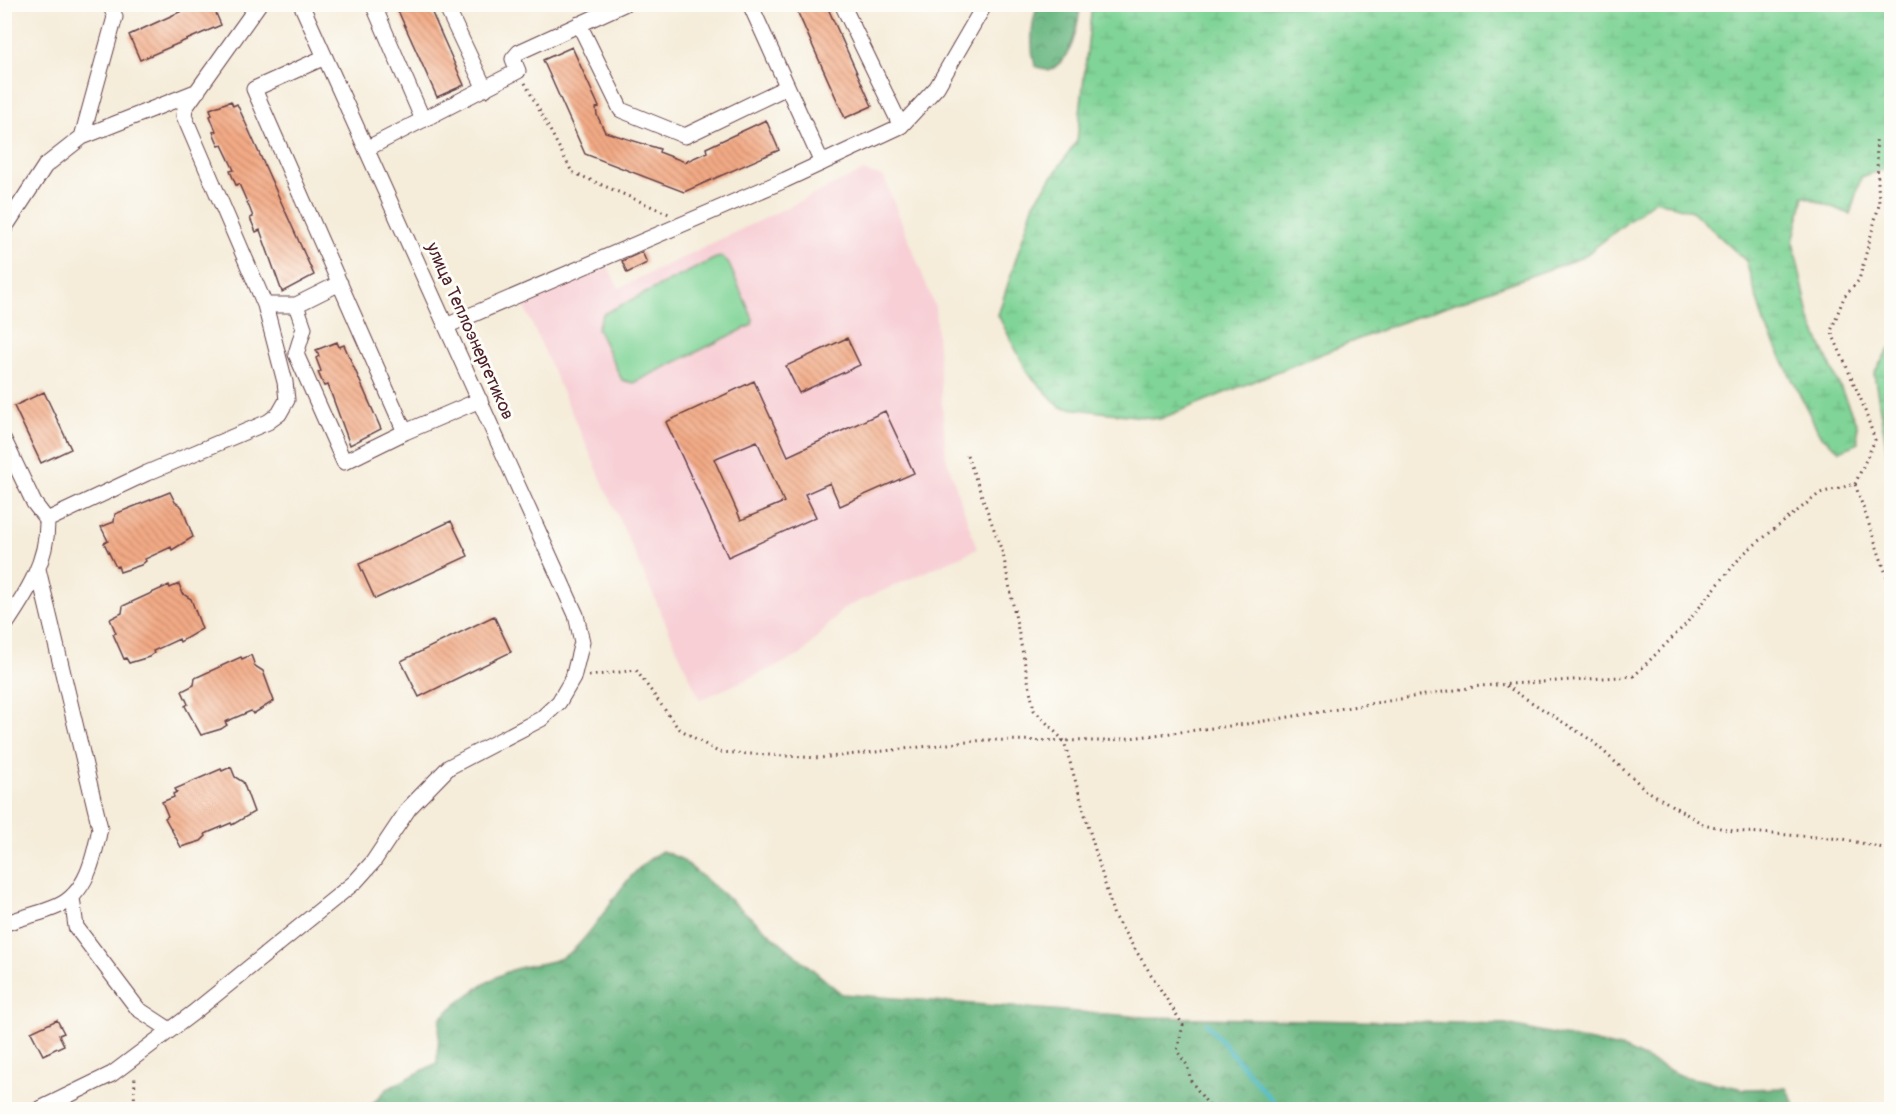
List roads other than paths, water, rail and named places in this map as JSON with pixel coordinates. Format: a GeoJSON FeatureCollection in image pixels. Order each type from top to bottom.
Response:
{"type":"FeatureCollection","features":[{"type":"Feature","properties":{"kind":"street"},"geometry":{"type":"LineString","coordinates":[[82,137],[116,17],[110,4]]}},
{"type":"Feature","properties":{"kind":"street"},"geometry":{"type":"LineString","coordinates":[[47,520],[147,473],[268,422],[279,414],[287,400],[285,382],[265,305],[184,117],[185,108],[259,4]]}},
{"type":"Feature","properties":{"kind":"street","name":"улица Теплоэнергетиков"},"geometry":{"type":"LineString","coordinates":[[38,1110],[112,1074],[355,882],[373,862],[409,808],[449,768],[541,719],[560,702],[573,678],[582,642],[576,615],[302,4]]}},
{"type":"Feature","properties":{"kind":"street"},"geometry":{"type":"LineString","coordinates":[[373,4],[423,120]]}},
{"type":"Feature","properties":{"kind":"street"},"geometry":{"type":"LineString","coordinates":[[445,4],[485,89]]}},
{"type":"Feature","properties":{"kind":"street"},"geometry":{"type":"LineString","coordinates":[[366,149],[518,71],[513,59],[519,52],[624,4]]}},
{"type":"Feature","properties":{"kind":"street"},"geometry":{"type":"LineString","coordinates":[[750,4],[822,163]]}},
{"type":"Feature","properties":{"kind":"street"},"geometry":{"type":"LineString","coordinates":[[842,4],[901,126]]}},
{"type":"Feature","properties":{"kind":"street"},"geometry":{"type":"LineString","coordinates":[[446,326],[822,163],[901,126],[937,87],[985,4]]}},
{"type":"Feature","properties":{"kind":"street"},"geometry":{"type":"LineString","coordinates":[[579,24],[621,110],[685,136],[787,87]]}},
{"type":"Feature","properties":{"kind":"street"},"geometry":{"type":"LineString","coordinates":[[325,57],[254,89],[405,432]]}},
{"type":"Feature","properties":{"kind":"street"},"geometry":{"type":"LineString","coordinates":[[4,229],[45,166],[82,137],[198,91]]}},
{"type":"Feature","properties":{"kind":"street"},"geometry":{"type":"LineString","coordinates":[[265,305],[296,305],[340,283]]}},
{"type":"Feature","properties":{"kind":"street"},"geometry":{"type":"LineString","coordinates":[[296,305],[304,328],[297,354],[344,462],[405,432],[480,400]]}},
{"type":"Feature","properties":{"kind":"street"},"geometry":{"type":"LineString","coordinates":[[4,440],[34,503],[47,520],[47,541],[38,569],[27,592],[4,627]]}},
{"type":"Feature","properties":{"kind":"street"},"geometry":{"type":"LineString","coordinates":[[4,924],[58,906],[72,898],[92,866],[100,828],[38,569]]}},
{"type":"Feature","properties":{"kind":"street"},"geometry":{"type":"LineString","coordinates":[[72,898],[76,927],[138,1009],[170,1030]]}},
{"type":"Feature","properties":{"kind":"waterway"},"geometry":{"type":"LineString","coordinates":[[1207,1024],[1280,1110]]}}]}
